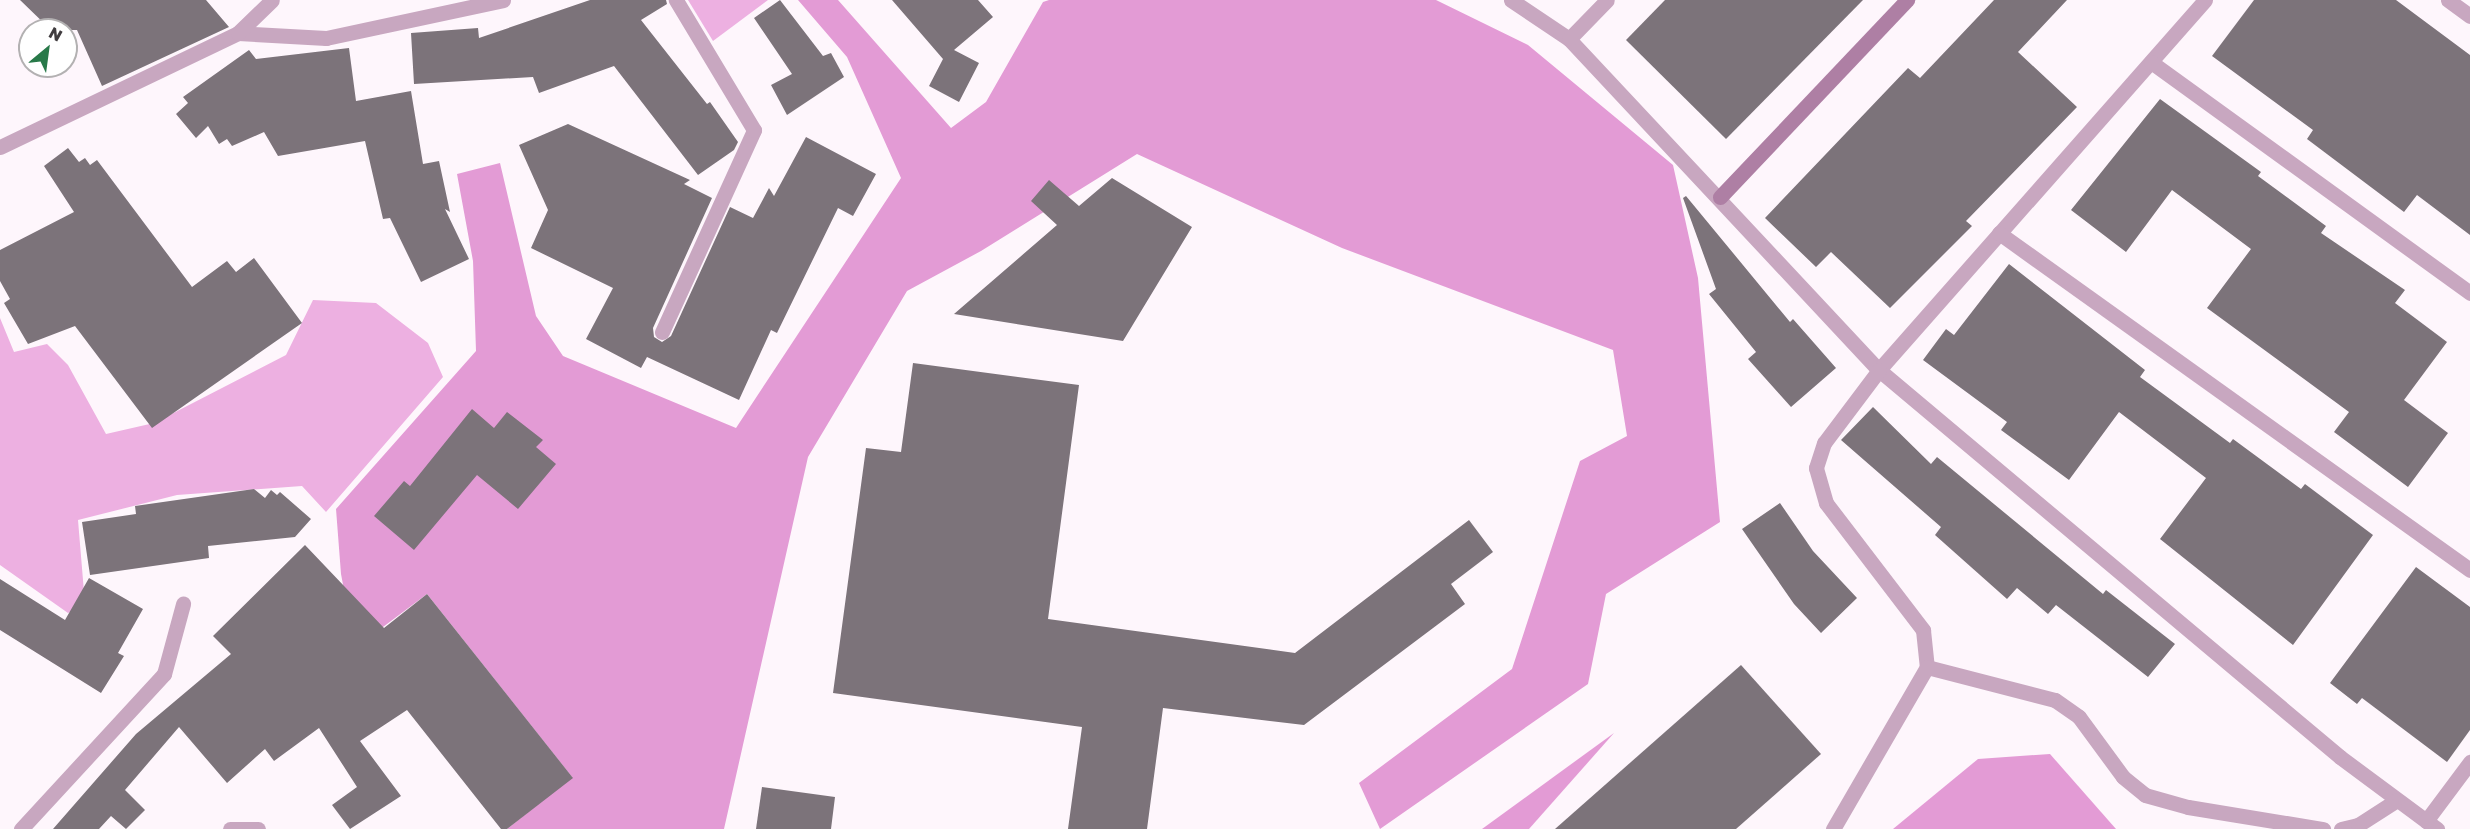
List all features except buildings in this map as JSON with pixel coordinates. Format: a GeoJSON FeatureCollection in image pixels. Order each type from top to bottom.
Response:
{"type":"FeatureCollection","features":[{"type":"Feature","properties":{"kind":"street"},"geometry":{"type":"LineString","coordinates":[[0,147],[238,33],[272,0]]}},
{"type":"Feature","properties":{"kind":"street"},"geometry":{"type":"LineString","coordinates":[[238,33],[326,38],[503,0]]}},
{"type":"Feature","properties":{"kind":"street"},"geometry":{"type":"LineString","coordinates":[[662,332],[754,130],[676,0]]}},
{"type":"Feature","properties":{"kind":"street"},"geometry":{"type":"LineString","coordinates":[[1511,0],[1569,39],[1720,197],[1879,370],[2397,800],[2432,825],[2470,762]]}},
{"type":"Feature","properties":{"kind":"street"},"geometry":{"type":"LineString","coordinates":[[1569,39],[1607,0]]}},
{"type":"Feature","properties":{"kind":"street"},"geometry":{"type":"LineString","coordinates":[[1720,197],[1907,0]]}},
{"type":"Feature","properties":{"kind":"street"},"geometry":{"type":"LineString","coordinates":[[1833,829],[1927,667],[1923,630],[1826,503],[1816,468],[1824,443],[1879,370],[2205,0]]}},
{"type":"Feature","properties":{"kind":"street"},"geometry":{"type":"LineString","coordinates":[[2448,0],[2470,16]]}},
{"type":"Feature","properties":{"kind":"street"},"geometry":{"type":"LineString","coordinates":[[2151,62],[2470,293]]}},
{"type":"Feature","properties":{"kind":"street"},"geometry":{"type":"LineString","coordinates":[[1999,234],[2470,570]]}},
{"type":"Feature","properties":{"kind":"street"},"geometry":{"type":"LineString","coordinates":[[21,829],[164,674],[183,604]]}},
{"type":"Feature","properties":{"kind":"street"},"geometry":{"type":"LineString","coordinates":[[1927,667],[2055,700],[2079,717],[2123,777],[2145,795],[2188,807],[2323,829]]}},
{"type":"Feature","properties":{"kind":"street"},"geometry":{"type":"LineString","coordinates":[[2341,829],[2358,825],[2397,800]]}},
{"type":"Feature","properties":{"kind":"street"},"geometry":{"type":"LineString","coordinates":[[230,829],[258,829]]}},
{"type":"Feature","properties":{"kind":"shaded area"},"geometry":{"type":"Polygon","coordinates":[[[688,0],[768,0],[713,41],[688,0]]]}},
{"type":"Feature","properties":{"kind":"shaded area"},"geometry":{"type":"Polygon","coordinates":[[[798,0],[838,0],[951,128],[986,102],[1043,2],[1049,0],[1436,0],[1528,45],[1673,165],[1698,278],[1720,522],[1606,594],[1588,684],[1380,829],[1359,783],[1512,669],[1580,461],[1627,436],[1613,350],[1342,248],[1137,154],[981,251],[907,291],[808,457],[724,829],[507,829],[572,777],[427,594],[355,648],[341,574],[336,509],[476,351],[473,261],[457,174],[500,163],[536,316],[563,356],[736,428],[901,178],[847,57],[798,0]]]}},
{"type":"Feature","properties":{"kind":"shaded area"},"geometry":{"type":"Polygon","coordinates":[[[313,300],[376,303],[428,343],[443,377],[326,512],[302,486],[177,495],[78,520],[85,604],[68,613],[0,565],[0,318],[14,352],[47,344],[68,365],[106,434],[154,423],[286,355],[313,300]]]}},
{"type":"Feature","properties":{"kind":"shaded area"},"geometry":{"type":"Polygon","coordinates":[[[1614,733],[1529,829],[1482,829],[1614,733]]]}},
{"type":"Feature","properties":{"kind":"shaded area"},"geometry":{"type":"Polygon","coordinates":[[[2050,754],[2116,829],[1893,829],[1978,759],[2050,754]]]}}]}
